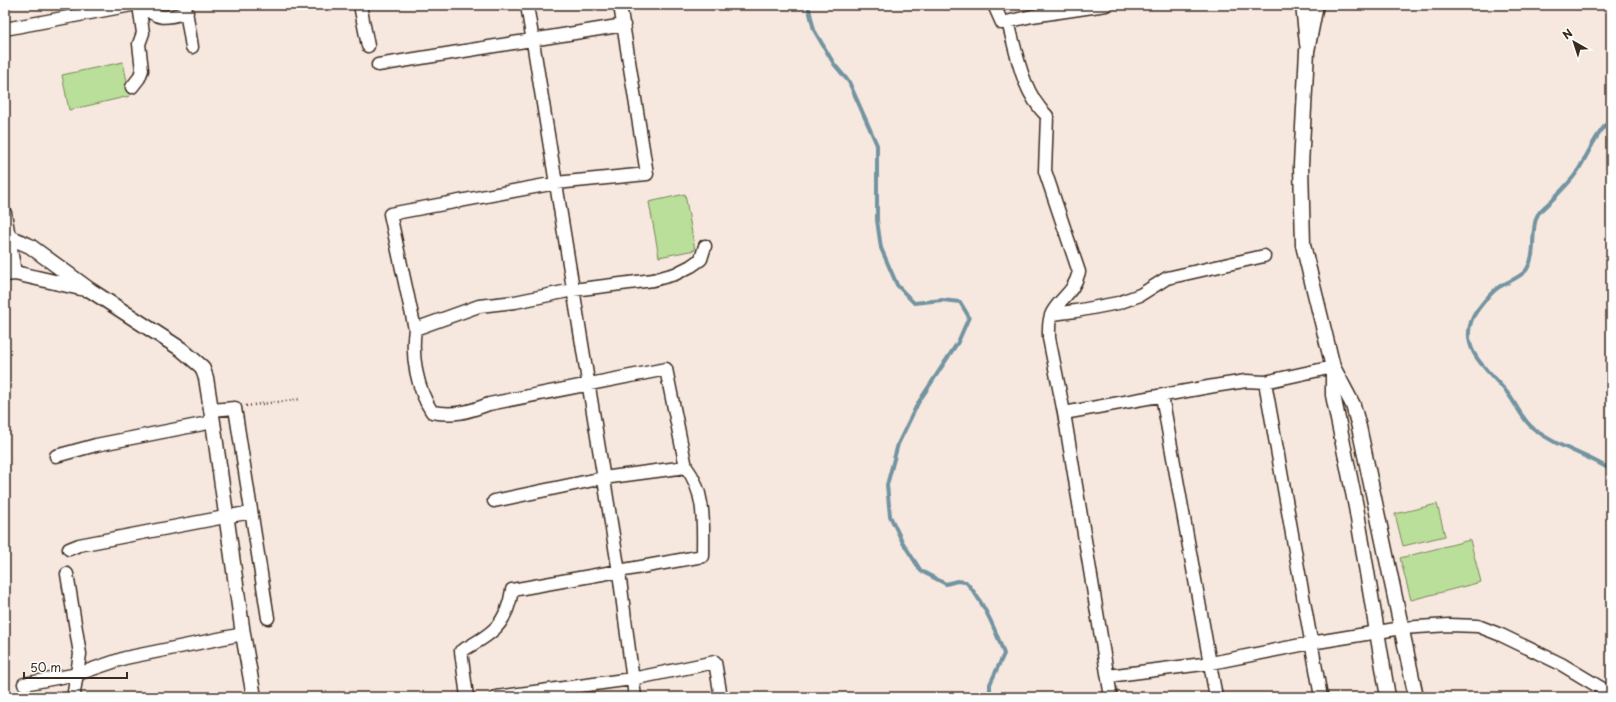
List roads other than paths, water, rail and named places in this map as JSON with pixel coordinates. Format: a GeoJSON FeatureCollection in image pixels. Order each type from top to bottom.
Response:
{"type":"FeatureCollection","features":[{"type":"Feature","properties":{"kind":"street"},"geometry":{"type":"LineString","coordinates":[[5,29],[132,5]]}},
{"type":"Feature","properties":{"kind":"street"},"geometry":{"type":"LineString","coordinates":[[140,5],[150,14],[160,18],[186,9],[192,46]]}},
{"type":"Feature","properties":{"kind":"street"},"geometry":{"type":"LineString","coordinates":[[132,87],[139,78],[142,70],[139,44],[143,33],[140,5]]}},
{"type":"Feature","properties":{"kind":"street"},"geometry":{"type":"LineString","coordinates":[[360,5],[368,46]]}},
{"type":"Feature","properties":{"kind":"street"},"geometry":{"type":"LineString","coordinates":[[528,5],[619,572],[635,697]]}},
{"type":"Feature","properties":{"kind":"street"},"geometry":{"type":"LineString","coordinates":[[467,697],[461,650],[490,634],[498,627],[508,608],[512,590],[703,556],[703,521],[700,493],[693,476],[686,466],[666,369],[489,404],[464,413],[444,414],[432,412],[426,403],[414,360],[413,344],[415,330],[390,214],[556,183],[647,174],[620,5]]}},
{"type":"Feature","properties":{"kind":"street"},"geometry":{"type":"LineString","coordinates":[[994,5],[1002,22],[1106,5]]}},
{"type":"Feature","properties":{"kind":"street"},"geometry":{"type":"LineString","coordinates":[[1302,5],[1307,51]]}},
{"type":"Feature","properties":{"kind":"street"},"geometry":{"type":"LineString","coordinates":[[1316,5],[1307,51],[1302,165],[1303,245],[1333,367],[1333,395],[1356,507],[1388,697]]}},
{"type":"Feature","properties":{"kind":"street"},"geometry":{"type":"LineString","coordinates":[[1008,22],[1018,63],[1032,97],[1038,107],[1047,116],[1045,171],[1079,272],[1075,285],[1052,314],[1049,325],[1049,338],[1064,413],[1112,697]]}},
{"type":"Feature","properties":{"kind":"street"},"geometry":{"type":"LineString","coordinates":[[378,65],[624,25]]}},
{"type":"Feature","properties":{"kind":"street"},"geometry":{"type":"LineString","coordinates":[[5,213],[10,273],[90,290]]}},
{"type":"Feature","properties":{"kind":"street"},"geometry":{"type":"LineString","coordinates":[[7,238],[30,246],[90,290],[194,358],[202,367],[206,378],[212,416],[243,634],[254,697]]}},
{"type":"Feature","properties":{"kind":"street"},"geometry":{"type":"LineString","coordinates":[[415,330],[479,306],[515,302],[573,290],[628,284],[675,274],[701,259],[705,246]]}},
{"type":"Feature","properties":{"kind":"street"},"geometry":{"type":"LineString","coordinates":[[1052,314],[1076,311],[1118,302],[1140,294],[1167,278],[1264,256]]}},
{"type":"Feature","properties":{"kind":"street"},"geometry":{"type":"LineString","coordinates":[[1064,413],[1246,381],[1265,382],[1333,367]]}},
{"type":"Feature","properties":{"kind":"street"},"geometry":{"type":"LineString","coordinates":[[1333,367],[1353,405],[1359,427],[1416,697]]}},
{"type":"Feature","properties":{"kind":"street"},"geometry":{"type":"LineString","coordinates":[[1265,382],[1321,697]]}},
{"type":"Feature","properties":{"kind":"street"},"geometry":{"type":"LineString","coordinates":[[1162,396],[1216,697]]}},
{"type":"Feature","properties":{"kind":"street"},"geometry":{"type":"LineString","coordinates":[[56,456],[212,416],[236,408],[268,618]]}},
{"type":"Feature","properties":{"kind":"street"},"geometry":{"type":"LineString","coordinates":[[494,501],[603,478],[686,466]]}},
{"type":"Feature","properties":{"kind":"street"},"geometry":{"type":"LineString","coordinates":[[70,549],[79,545],[251,512]]}},
{"type":"Feature","properties":{"kind":"street"},"geometry":{"type":"LineString","coordinates":[[67,574],[80,654],[74,692],[75,697]]}},
{"type":"Feature","properties":{"kind":"street"},"geometry":{"type":"LineString","coordinates":[[1108,676],[1210,663],[1402,628],[1449,625],[1478,626],[1501,635],[1561,664],[1611,694]]}},
{"type":"Feature","properties":{"kind":"street"},"geometry":{"type":"LineString","coordinates":[[24,684],[78,674],[124,658],[243,634]]}},
{"type":"Feature","properties":{"kind":"street"},"geometry":{"type":"LineString","coordinates":[[496,697],[632,679],[715,662],[721,697]]}},
{"type":"Feature","properties":{"kind":"waterway"},"geometry":{"type":"LineString","coordinates":[[808,5],[814,30],[834,64],[849,82],[877,145],[877,220],[881,248],[897,285],[914,303],[942,300],[960,302],[969,317],[958,342],[918,403],[898,444],[887,485],[890,516],[903,543],[921,571],[946,584],[957,581],[966,582],[978,598],[988,616],[1004,654],[990,684],[990,697]]}},
{"type":"Feature","properties":{"kind":"waterway"},"geometry":{"type":"LineString","coordinates":[[1611,119],[1596,138],[1575,175],[1537,216],[1534,229],[1532,256],[1527,269],[1518,277],[1499,287],[1487,298],[1473,318],[1469,333],[1470,344],[1474,353],[1487,371],[1509,395],[1523,418],[1530,426],[1543,436],[1602,464],[1611,470]]}}]}
